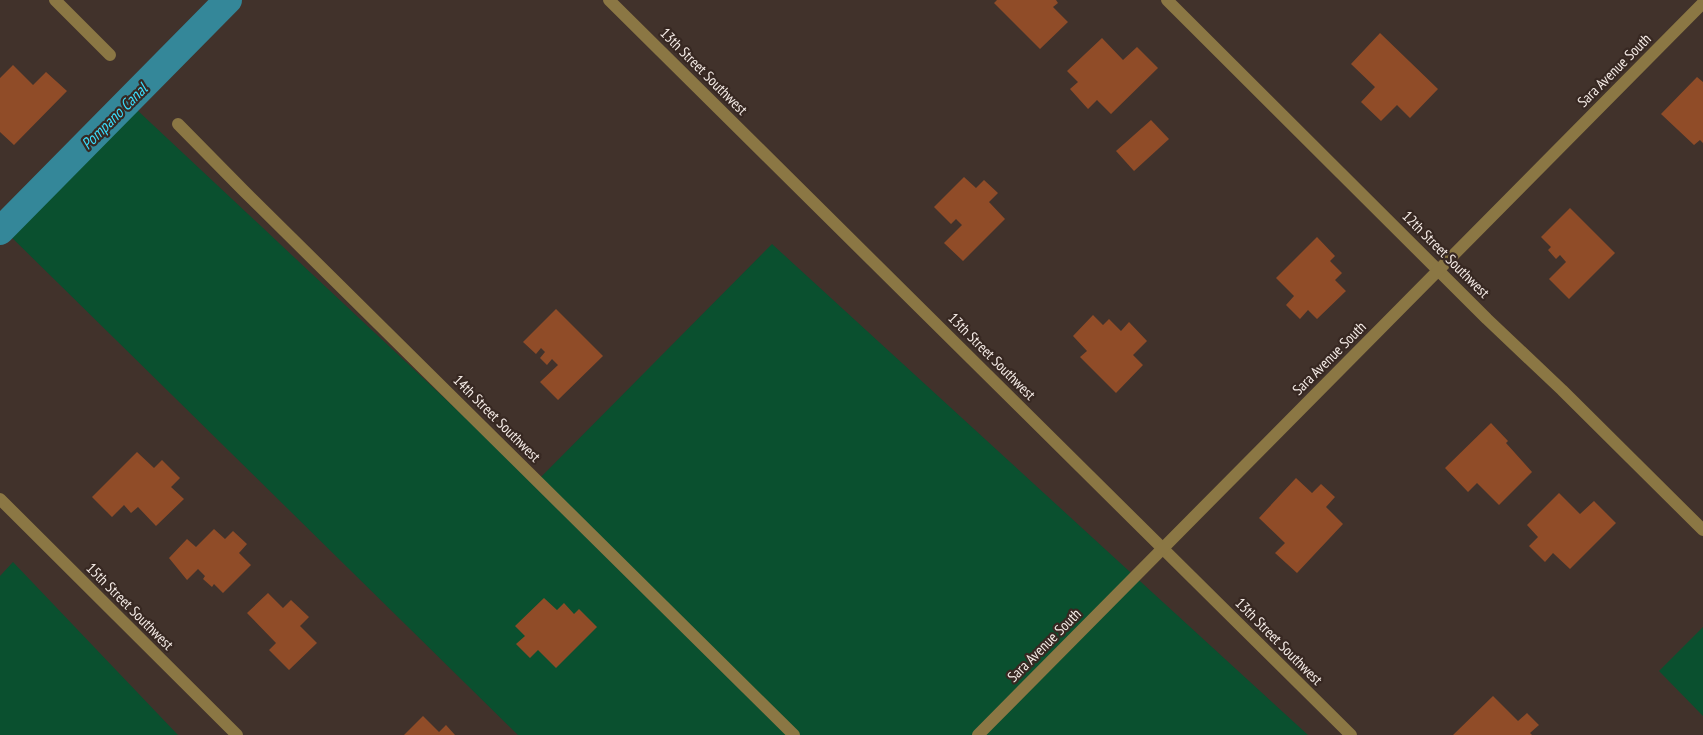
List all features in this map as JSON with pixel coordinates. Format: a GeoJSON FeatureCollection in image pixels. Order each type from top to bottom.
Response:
{"type":"FeatureCollection","features":[{"type":"Feature","properties":{"kind":"street"},"geometry":{"type":"LineString","coordinates":[[54,0],[110,55]]}},
{"type":"Feature","properties":{"kind":"street","name":"13th Street Southwest"},"geometry":{"type":"LineString","coordinates":[[609,0],[1351,735]]}},
{"type":"Feature","properties":{"kind":"street","name":"12th Street Southwest"},"geometry":{"type":"LineString","coordinates":[[1167,0],[1440,270],[1487,319],[1562,390],[1703,530]]}},
{"type":"Feature","properties":{"kind":"street","name":"Sara Avenue South"},"geometry":{"type":"LineString","coordinates":[[978,735],[1703,3]]}},
{"type":"Feature","properties":{"kind":"street","name":"14th Street Southwest"},"geometry":{"type":"LineString","coordinates":[[178,124],[794,735]]}},
{"type":"Feature","properties":{"kind":"street","name":"15th Street Southwest"},"geometry":{"type":"LineString","coordinates":[[0,499],[237,735]]}},
{"type":"Feature","properties":{"kind":"green space"},"geometry":{"type":"Polygon","coordinates":[[[120,94],[535,483],[772,244],[1308,735],[518,735],[0,226],[0,216],[120,94]]]}},
{"type":"Feature","properties":{"kind":"green space"},"geometry":{"type":"Polygon","coordinates":[[[13,562],[178,735],[0,735],[0,576],[13,562]]]}},
{"type":"Feature","properties":{"kind":"green space"},"geometry":{"type":"Polygon","coordinates":[[[1703,627],[1703,716],[1659,671],[1703,627]]]}},
{"type":"Feature","properties":{"kind":"building"},"geometry":{"type":"Polygon","coordinates":[[[997,0],[1056,0],[1058,3],[1053,7],[1068,22],[1040,49],[994,3],[997,0]]]}},
{"type":"Feature","properties":{"kind":"building"},"geometry":{"type":"Polygon","coordinates":[[[1380,33],[1438,89],[1410,118],[1397,105],[1381,121],[1361,102],[1375,87],[1351,64],[1380,33]]]}},
{"type":"Feature","properties":{"kind":"building"},"geometry":{"type":"Polygon","coordinates":[[[1102,38],[1123,60],[1137,47],[1158,68],[1111,114],[1097,100],[1088,109],[1070,89],[1078,82],[1067,71],[1102,38]]]}},
{"type":"Feature","properties":{"kind":"building"},"geometry":{"type":"Polygon","coordinates":[[[13,65],[33,85],[46,72],[67,91],[14,145],[0,132],[0,78],[13,65]]]}},
{"type":"Feature","properties":{"kind":"building"},"geometry":{"type":"Polygon","coordinates":[[[1697,77],[1703,82],[1703,143],[1700,140],[1694,145],[1661,114],[1697,77]]]}},
{"type":"Feature","properties":{"kind":"building"},"geometry":{"type":"Polygon","coordinates":[[[1151,120],[1169,139],[1134,171],[1116,151],[1151,120]]]}},
{"type":"Feature","properties":{"kind":"building"},"geometry":{"type":"Polygon","coordinates":[[[964,177],[976,188],[984,180],[998,193],[989,202],[1005,219],[963,261],[944,243],[962,225],[956,219],[951,224],[934,207],[964,177]]]}},
{"type":"Feature","properties":{"kind":"building"},"geometry":{"type":"Polygon","coordinates":[[[1570,208],[1615,253],[1569,299],[1549,279],[1566,262],[1560,255],[1556,259],[1548,250],[1551,247],[1541,237],[1570,208]]]}},
{"type":"Feature","properties":{"kind":"building"},"geometry":{"type":"Polygon","coordinates":[[[1317,237],[1335,256],[1330,261],[1342,273],[1335,280],[1346,291],[1317,319],[1308,310],[1300,319],[1286,305],[1294,296],[1276,278],[1317,237]]]}},
{"type":"Feature","properties":{"kind":"building"},"geometry":{"type":"Polygon","coordinates":[[[556,309],[603,356],[558,400],[540,382],[558,365],[552,359],[547,365],[540,358],[545,352],[541,348],[536,354],[523,342],[556,309]]]}},
{"type":"Feature","properties":{"kind":"building"},"geometry":{"type":"Polygon","coordinates":[[[1093,315],[1103,325],[1109,319],[1121,331],[1129,322],[1147,341],[1133,355],[1143,365],[1116,393],[1080,357],[1087,351],[1073,336],[1093,315]]]}},
{"type":"Feature","properties":{"kind":"building"},"geometry":{"type":"Polygon","coordinates":[[[1491,423],[1532,472],[1499,505],[1477,483],[1468,492],[1445,468],[1491,423]]]}},
{"type":"Feature","properties":{"kind":"building"},"geometry":{"type":"Polygon","coordinates":[[[137,452],[154,468],[162,460],[180,478],[171,487],[184,499],[156,526],[138,507],[131,513],[124,505],[112,517],[92,497],[137,452]]]}},
{"type":"Feature","properties":{"kind":"building"},"geometry":{"type":"Polygon","coordinates":[[[1296,478],[1312,493],[1321,484],[1335,497],[1326,507],[1343,524],[1297,573],[1275,553],[1285,543],[1259,518],[1296,478]]]}},
{"type":"Feature","properties":{"kind":"building"},"geometry":{"type":"Polygon","coordinates":[[[1559,493],[1580,514],[1594,501],[1616,523],[1570,569],[1553,553],[1545,562],[1529,546],[1538,537],[1527,525],[1559,493]]]}},
{"type":"Feature","properties":{"kind":"building"},"geometry":{"type":"Polygon","coordinates":[[[214,529],[225,539],[233,531],[247,544],[239,553],[251,565],[223,593],[214,584],[212,587],[203,579],[205,576],[198,569],[187,580],[169,558],[187,539],[196,547],[214,529]]]}},
{"type":"Feature","properties":{"kind":"building"},"geometry":{"type":"Polygon","coordinates":[[[268,593],[283,608],[291,600],[309,617],[300,626],[317,643],[289,670],[269,650],[276,643],[247,613],[268,593]]]}},
{"type":"Feature","properties":{"kind":"building"},"geometry":{"type":"Polygon","coordinates":[[[544,598],[557,610],[564,603],[574,614],[579,609],[597,627],[556,668],[538,650],[530,658],[516,644],[525,636],[515,626],[544,598]]]}},
{"type":"Feature","properties":{"kind":"building"},"geometry":{"type":"Polygon","coordinates":[[[1493,696],[1518,721],[1527,713],[1539,725],[1530,733],[1532,735],[1453,735],[1493,696]]]}},
{"type":"Feature","properties":{"kind":"building"},"geometry":{"type":"Polygon","coordinates":[[[423,716],[439,732],[446,725],[455,735],[404,735],[423,716]]]}},
{"type":"Feature","properties":{"kind":"waterway","name":"Pompano Canal"},"geometry":{"type":"LineString","coordinates":[[0,231],[228,0]]}}]}
